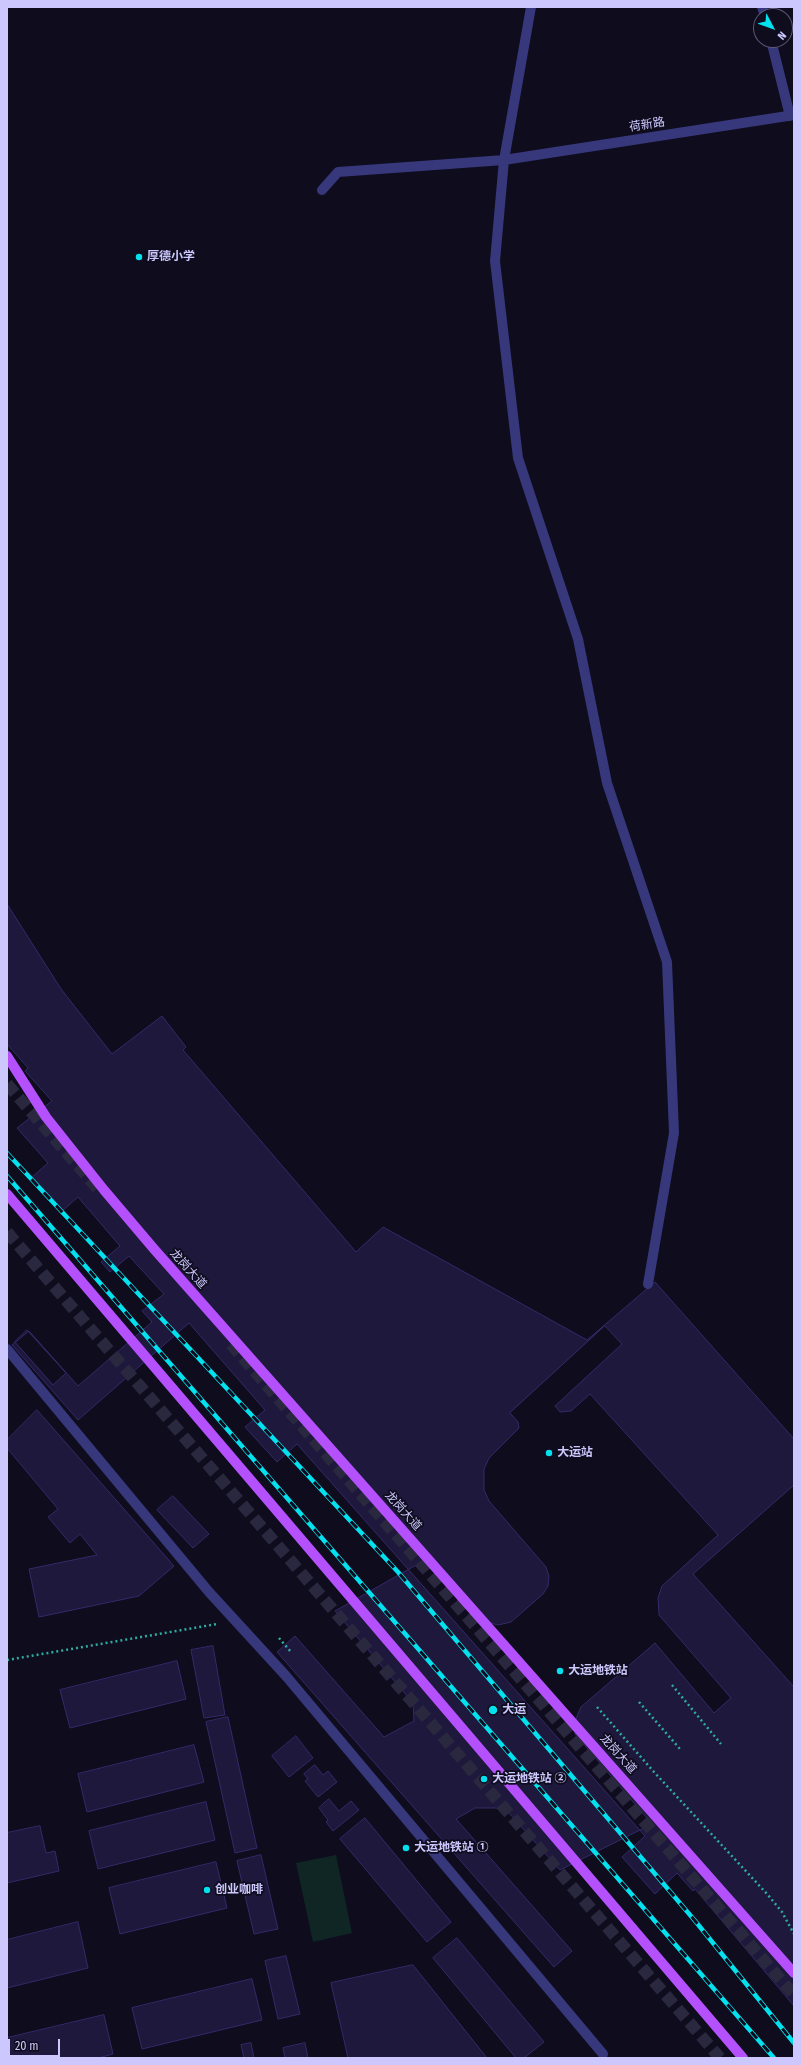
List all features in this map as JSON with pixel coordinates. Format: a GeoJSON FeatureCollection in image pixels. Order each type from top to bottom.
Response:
{"type":"FeatureCollection","features":[{"type":"Feature","properties":{"kind":"main road","name":"龙岗大道"},"geometry":{"type":"LineString","coordinates":[[7,1056],[46,1117],[104,1190],[154,1249],[794,1972]]}},
{"type":"Feature","properties":{"kind":"main road"},"geometry":{"type":"LineString","coordinates":[[7,1194],[743,2058]]}},
{"type":"Feature","properties":{"kind":"street"},"geometry":{"type":"LineString","coordinates":[[531,7],[504,160],[495,262],[518,458],[578,639],[607,783],[667,962],[674,1133],[648,1284]]}},
{"type":"Feature","properties":{"kind":"street"},"geometry":{"type":"LineString","coordinates":[[773,48],[792,115]]}},
{"type":"Feature","properties":{"kind":"street","name":"荷新路"},"geometry":{"type":"LineString","coordinates":[[322,190],[338,172],[504,160],[792,115]]}},
{"type":"Feature","properties":{"kind":"street"},"geometry":{"type":"LineString","coordinates":[[7,1349],[209,1592],[286,1676],[603,2054]]}},
{"type":"Feature","properties":{"kind":"path"},"geometry":{"type":"LineString","coordinates":[[7,1660],[217,1624]]}},
{"type":"Feature","properties":{"kind":"path"},"geometry":{"type":"LineString","coordinates":[[279,1638],[291,1652]]}},
{"type":"Feature","properties":{"kind":"path"},"geometry":{"type":"LineString","coordinates":[[672,1685],[721,1744]]}},
{"type":"Feature","properties":{"kind":"path"},"geometry":{"type":"LineString","coordinates":[[639,1702],[680,1749]]}},
{"type":"Feature","properties":{"kind":"path"},"geometry":{"type":"LineString","coordinates":[[597,1707],[654,1772],[768,1895],[782,1912],[794,1934]]}},
{"type":"Feature","properties":{"kind":"green space"},"geometry":{"type":"Polygon","coordinates":[[[336,1855],[352,1933],[313,1942],[296,1863],[336,1855]]]}},
{"type":"Feature","properties":{"kind":"building","name":"大运站"},"geometry":{"type":"Polygon","coordinates":[[[7,904],[61,989],[112,1054],[162,1016],[186,1047],[183,1050],[356,1252],[383,1227],[587,1340],[655,1282],[794,1439],[794,1485],[693,1574],[794,1687],[794,2006],[695,1889],[693,1891],[677,1873],[655,1894],[622,1857],[645,1836],[297,1444],[277,1462],[245,1427],[265,1410],[189,1323],[78,1420],[12,1345],[29,1331],[78,1386],[152,1322],[142,1311],[164,1294],[129,1256],[110,1272],[101,1262],[120,1246],[78,1197],[61,1212],[31,1178],[48,1163],[17,1128],[52,1101],[25,1071],[28,1068],[7,1044],[7,904]]]}},
{"type":"Feature","properties":{"kind":"building","name":"大运站"},"geometry":{"type":"Polygon","coordinates":[[[605,1326],[622,1344],[555,1406],[560,1412],[571,1411],[590,1394],[718,1535],[662,1586],[658,1598],[659,1615],[731,1698],[714,1713],[655,1643],[581,1707],[575,1721],[575,1734],[652,1824],[560,1870],[510,1814],[504,1810],[496,1808],[475,1808],[456,1819],[572,1951],[554,1967],[277,1652],[295,1636],[384,1737],[414,1721],[413,1703],[335,1611],[425,1560],[487,1622],[498,1625],[511,1622],[543,1594],[548,1586],[549,1576],[546,1567],[489,1501],[484,1490],[484,1469],[489,1458],[519,1428],[518,1422],[510,1413],[605,1326]]]}},
{"type":"Feature","properties":{"kind":"building"},"geometry":{"type":"Polygon","coordinates":[[[27,1330],[66,1373],[53,1385],[15,1342],[27,1330]]]}},
{"type":"Feature","properties":{"kind":"building"},"geometry":{"type":"Polygon","coordinates":[[[37,1410],[174,1566],[139,1596],[39,1617],[29,1569],[97,1555],[80,1534],[70,1543],[48,1517],[58,1509],[7,1448],[7,1440],[37,1410]]]}},
{"type":"Feature","properties":{"kind":"building"},"geometry":{"type":"Polygon","coordinates":[[[173,1496],[209,1534],[193,1548],[157,1510],[173,1496]]]}},
{"type":"Feature","properties":{"kind":"building"},"geometry":{"type":"Polygon","coordinates":[[[213,1646],[225,1715],[204,1718],[191,1650],[213,1646]]]}},
{"type":"Feature","properties":{"kind":"building"},"geometry":{"type":"Polygon","coordinates":[[[177,1661],[186,1699],[70,1728],[60,1690],[177,1661]]]}},
{"type":"Feature","properties":{"kind":"building"},"geometry":{"type":"Polygon","coordinates":[[[228,1717],[257,1848],[235,1853],[206,1722],[228,1717]]]}},
{"type":"Feature","properties":{"kind":"building"},"geometry":{"type":"Polygon","coordinates":[[[296,1736],[313,1758],[289,1777],[272,1756],[296,1736]]]}},
{"type":"Feature","properties":{"kind":"building"},"geometry":{"type":"Polygon","coordinates":[[[194,1745],[204,1782],[87,1812],[78,1774],[194,1745]]]}},
{"type":"Feature","properties":{"kind":"building"},"geometry":{"type":"Polygon","coordinates":[[[315,1765],[323,1775],[328,1771],[337,1782],[318,1797],[305,1781],[308,1779],[304,1774],[315,1765]]]}},
{"type":"Feature","properties":{"kind":"building"},"geometry":{"type":"Polygon","coordinates":[[[329,1799],[339,1811],[351,1801],[359,1810],[333,1831],[326,1822],[328,1820],[319,1808],[329,1799]]]}},
{"type":"Feature","properties":{"kind":"building"},"geometry":{"type":"Polygon","coordinates":[[[206,1802],[215,1840],[98,1869],[89,1831],[206,1802]]]}},
{"type":"Feature","properties":{"kind":"building"},"geometry":{"type":"Polygon","coordinates":[[[365,1818],[451,1922],[427,1942],[340,1839],[365,1818]]]}},
{"type":"Feature","properties":{"kind":"building"},"geometry":{"type":"Polygon","coordinates":[[[40,1826],[46,1853],[55,1851],[59,1871],[7,1883],[7,1833],[40,1826]]]}},
{"type":"Feature","properties":{"kind":"building"},"geometry":{"type":"Polygon","coordinates":[[[261,1855],[278,1929],[254,1934],[237,1861],[261,1855]]]}},
{"type":"Feature","properties":{"kind":"building"},"geometry":{"type":"Polygon","coordinates":[[[216,1862],[227,1908],[120,1934],[109,1888],[216,1862]]]}},
{"type":"Feature","properties":{"kind":"building"},"geometry":{"type":"Polygon","coordinates":[[[78,1922],[88,1968],[7,1988],[7,1940],[78,1922]]]}},
{"type":"Feature","properties":{"kind":"building"},"geometry":{"type":"Polygon","coordinates":[[[457,1938],[544,2042],[524,2058],[516,2058],[433,1958],[457,1938]]]}},
{"type":"Feature","properties":{"kind":"building"},"geometry":{"type":"Polygon","coordinates":[[[286,1956],[300,2014],[278,2019],[265,1961],[286,1956]]]}},
{"type":"Feature","properties":{"kind":"building"},"geometry":{"type":"Polygon","coordinates":[[[413,1965],[487,2058],[348,2058],[331,1983],[413,1965]]]}},
{"type":"Feature","properties":{"kind":"building"},"geometry":{"type":"Polygon","coordinates":[[[252,1979],[262,2020],[142,2049],[132,2008],[252,1979]]]}},
{"type":"Feature","properties":{"kind":"building"},"geometry":{"type":"Polygon","coordinates":[[[104,2015],[113,2054],[98,2058],[7,2058],[7,2038],[104,2015]]]}},
{"type":"Feature","properties":{"kind":"building"},"geometry":{"type":"Polygon","coordinates":[[[251,2043],[254,2058],[244,2058],[241,2045],[251,2043]]]}},
{"type":"Feature","properties":{"kind":"building"},"geometry":{"type":"Polygon","coordinates":[[[305,2043],[308,2058],[285,2058],[283,2048],[305,2043]]]}},
{"type":"Feature","properties":{"kind":"tunnel"},"geometry":{"type":"LineString","coordinates":[[7,1084],[98,1189]]}},
{"type":"Feature","properties":{"kind":"tunnel"},"geometry":{"type":"LineString","coordinates":[[7,1232],[720,2058]]}},
{"type":"Feature","properties":{"kind":"tunnel"},"geometry":{"type":"LineString","coordinates":[[231,1344],[794,1995]]}},
{"type":"Feature","properties":{"kind":"railway"},"geometry":{"type":"LineString","coordinates":[[7,1153],[398,1572],[696,1922],[794,2043]]}},
{"type":"Feature","properties":{"kind":"railway"},"geometry":{"type":"LineString","coordinates":[[7,1176],[774,2058]]}},
{"type":"Feature","properties":{"kind":"place","name":"厚德小学"},"geometry":{"type":"Point","coordinates":[139,257]}},
{"type":"Feature","properties":{"kind":"place","name":"大运站"},"geometry":{"type":"Point","coordinates":[549,1453]}},
{"type":"Feature","properties":{"kind":"place","name":"大运地铁站"},"geometry":{"type":"Point","coordinates":[560,1671]}},
{"type":"Feature","properties":{"kind":"place","name":"大运"},"geometry":{"type":"Point","coordinates":[493,1710]}},
{"type":"Feature","properties":{"kind":"place","name":"大运地铁站 ②"},"geometry":{"type":"Point","coordinates":[484,1779]}},
{"type":"Feature","properties":{"kind":"place","name":"大运地铁站 ①"},"geometry":{"type":"Point","coordinates":[406,1848]}},
{"type":"Feature","properties":{"kind":"place","name":"创业咖啡"},"geometry":{"type":"Point","coordinates":[207,1890]}}]}
